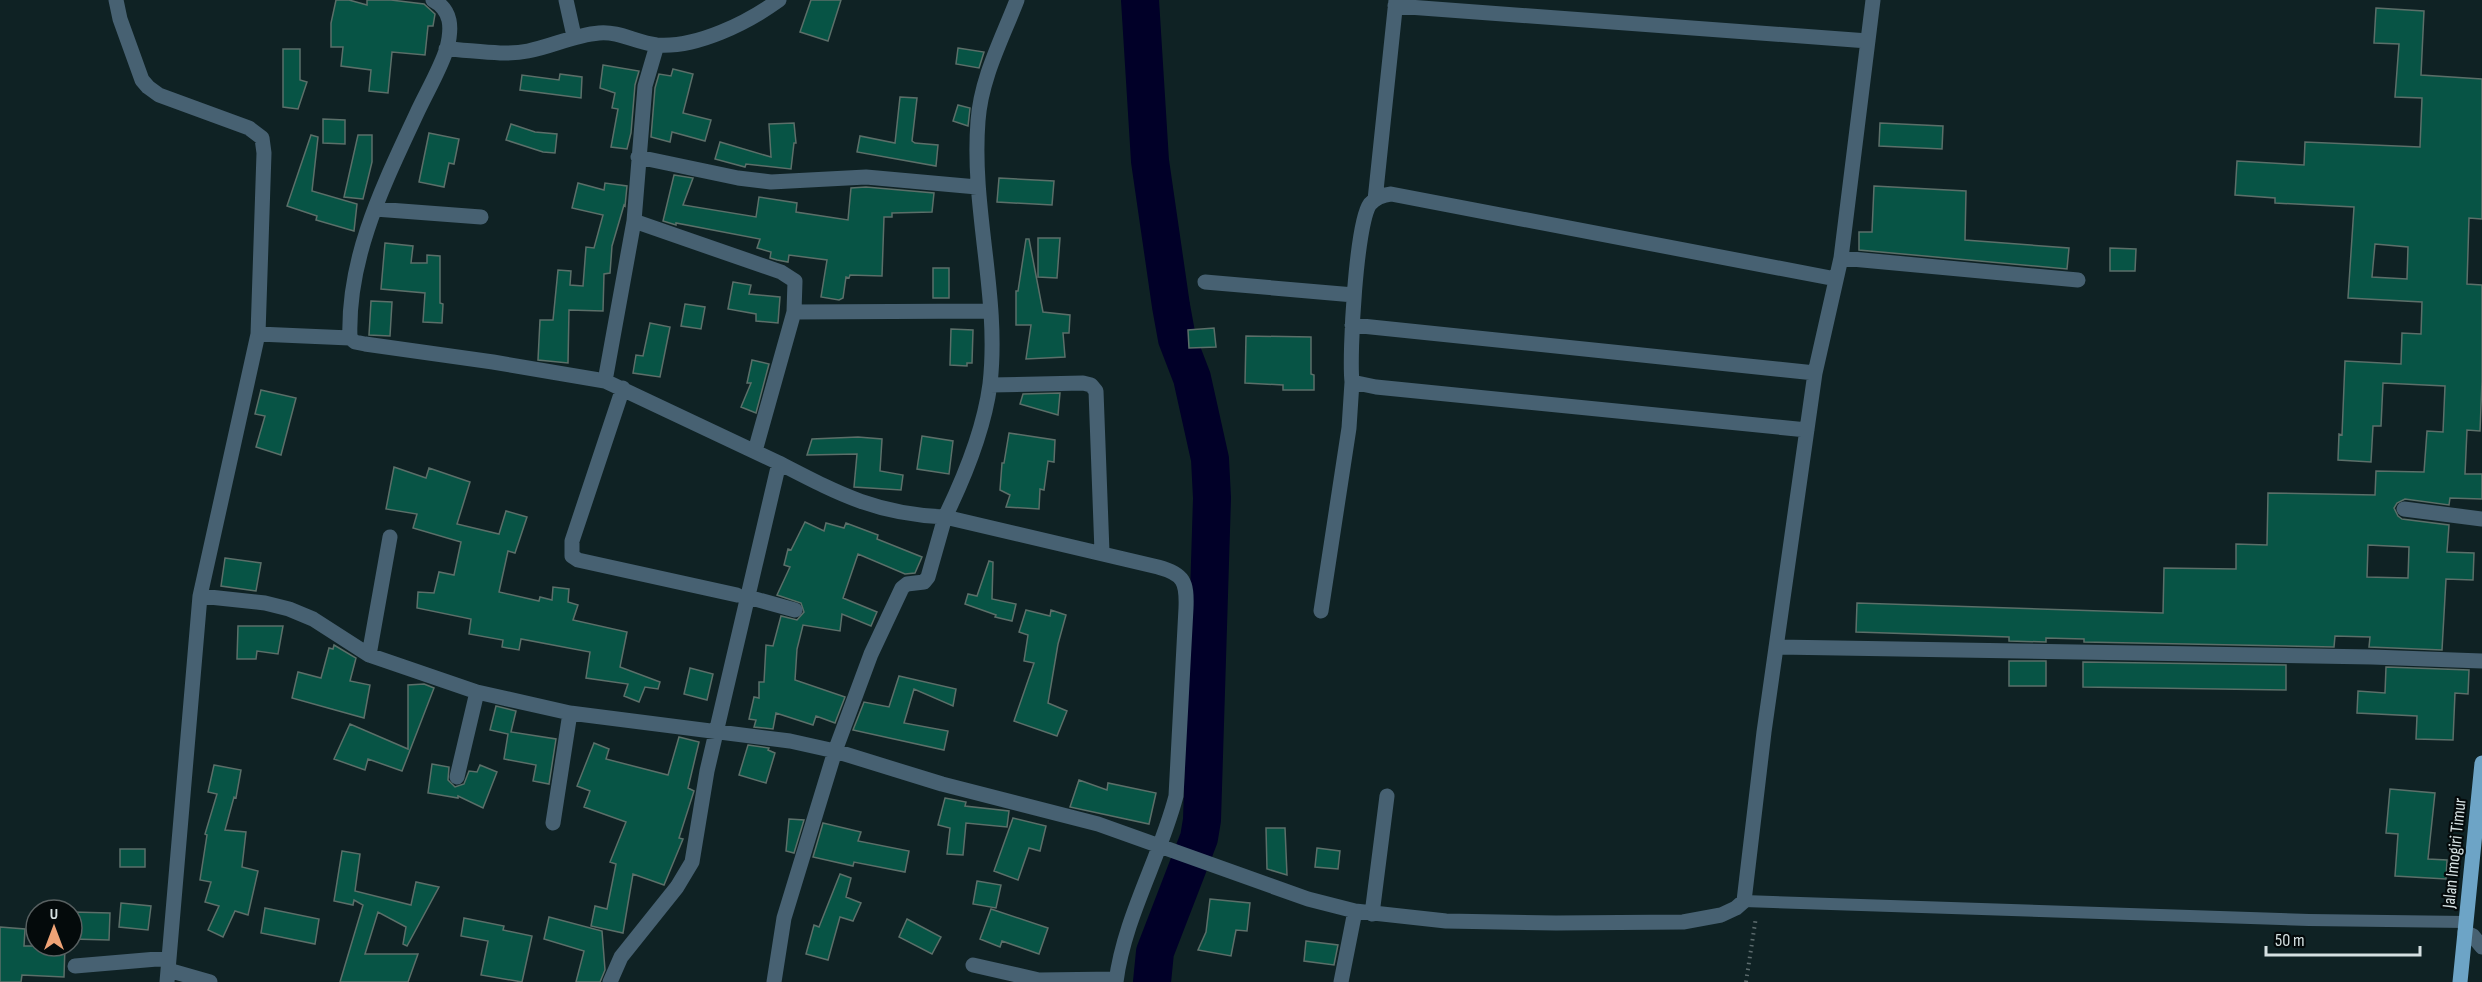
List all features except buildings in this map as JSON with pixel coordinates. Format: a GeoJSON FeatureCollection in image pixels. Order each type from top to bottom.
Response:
{"type":"FeatureCollection","features":[{"type":"Feature","properties":{"kind":"main road","name":"Jalan Imogiri Timur"},"geometry":{"type":"LineString","coordinates":[[2460,982],[2482,763]]}},
{"type":"Feature","properties":{"kind":"street"},"geometry":{"type":"LineString","coordinates":[[116,0],[120,19],[142,80],[148,87],[159,95],[249,128],[262,138],[264,153],[258,334],[200,596],[168,970]]}},
{"type":"Feature","properties":{"kind":"street"},"geometry":{"type":"LineString","coordinates":[[350,338],[355,267],[362,242],[446,49],[450,18],[446,9],[433,0]]}},
{"type":"Feature","properties":{"kind":"street"},"geometry":{"type":"LineString","coordinates":[[566,0],[574,36]]}},
{"type":"Feature","properties":{"kind":"street"},"geometry":{"type":"LineString","coordinates":[[446,49],[525,52],[574,36],[603,32],[657,45],[689,41],[717,33],[758,15],[779,0]]}},
{"type":"Feature","properties":{"kind":"street"},"geometry":{"type":"LineString","coordinates":[[774,982],[784,918],[835,751],[871,654],[902,588],[908,584],[924,582],[928,576],[945,517],[969,463],[990,385],[990,311],[977,187],[978,120],[994,57],[1017,0]]}},
{"type":"Feature","properties":{"kind":"street"},"geometry":{"type":"LineString","coordinates":[[200,596],[265,603],[289,609],[313,619],[369,655],[477,692],[570,713],[790,741],[835,751],[942,784],[1098,824],[1308,899],[1355,911],[1446,921],[1556,923],[1683,922],[1721,915],[1752,901],[1776,647],[1815,373],[1841,258],[1873,0]]}},
{"type":"Feature","properties":{"kind":"street"},"geometry":{"type":"LineString","coordinates":[[1375,200],[1396,3],[1868,41]]}},
{"type":"Feature","properties":{"kind":"street"},"geometry":{"type":"LineString","coordinates":[[605,381],[634,221],[645,86],[657,45]]}},
{"type":"Feature","properties":{"kind":"street"},"geometry":{"type":"LineString","coordinates":[[638,157],[738,178],[771,182],[866,177],[977,187]]}},
{"type":"Feature","properties":{"kind":"street"},"geometry":{"type":"LineString","coordinates":[[1321,611],[1349,428],[1354,295],[1365,218],[1370,204],[1375,200],[1391,194],[1836,279]]}},
{"type":"Feature","properties":{"kind":"street"},"geometry":{"type":"LineString","coordinates":[[375,209],[481,217]]}},
{"type":"Feature","properties":{"kind":"street"},"geometry":{"type":"LineString","coordinates":[[634,221],[781,272],[792,278],[797,286],[794,312],[755,451]]}},
{"type":"Feature","properties":{"kind":"street"},"geometry":{"type":"LineString","coordinates":[[1841,258],[2078,280]]}},
{"type":"Feature","properties":{"kind":"street"},"geometry":{"type":"LineString","coordinates":[[1205,282],[1354,295]]}},
{"type":"Feature","properties":{"kind":"street"},"geometry":{"type":"LineString","coordinates":[[794,312],[990,311]]}},
{"type":"Feature","properties":{"kind":"street"},"geometry":{"type":"LineString","coordinates":[[1352,325],[1815,373]]}},
{"type":"Feature","properties":{"kind":"street"},"geometry":{"type":"LineString","coordinates":[[258,334],[350,338],[355,342],[365,344],[605,381],[848,497],[886,511],[912,516],[945,517],[1102,552],[1169,570],[1181,578],[1186,589],[1176,796],[1165,848],[1139,901],[1116,980],[1039,980],[973,965]]}},
{"type":"Feature","properties":{"kind":"street"},"geometry":{"type":"LineString","coordinates":[[1352,382],[1376,387],[1807,430]]}},
{"type":"Feature","properties":{"kind":"street"},"geometry":{"type":"LineString","coordinates":[[990,385],[1083,383],[1091,385],[1096,391],[1102,552]]}},
{"type":"Feature","properties":{"kind":"street"},"geometry":{"type":"LineString","coordinates":[[623,388],[572,541],[572,556],[578,560],[743,596],[795,610]]}},
{"type":"Feature","properties":{"kind":"street"},"geometry":{"type":"LineString","coordinates":[[610,982],[621,957],[677,887],[692,862],[706,771],[743,596],[779,463]]}},
{"type":"Feature","properties":{"kind":"street"},"geometry":{"type":"LineString","coordinates":[[2404,509],[2482,519]]}},
{"type":"Feature","properties":{"kind":"street"},"geometry":{"type":"LineString","coordinates":[[369,655],[390,537]]}},
{"type":"Feature","properties":{"kind":"street"},"geometry":{"type":"LineString","coordinates":[[1776,647],[2372,657],[2482,661]]}},
{"type":"Feature","properties":{"kind":"street"},"geometry":{"type":"LineString","coordinates":[[457,777],[477,692]]}},
{"type":"Feature","properties":{"kind":"street"},"geometry":{"type":"LineString","coordinates":[[553,823],[570,713]]}},
{"type":"Feature","properties":{"kind":"street"},"geometry":{"type":"LineString","coordinates":[[1372,914],[1387,796]]}},
{"type":"Feature","properties":{"kind":"street"},"geometry":{"type":"LineString","coordinates":[[1341,982],[1355,911]]}},
{"type":"Feature","properties":{"kind":"street"},"geometry":{"type":"LineString","coordinates":[[2466,927],[2482,947]]}},
{"type":"Feature","properties":{"kind":"street"},"geometry":{"type":"LineString","coordinates":[[75,966],[168,970],[210,982]]}},
{"type":"Feature","properties":{"kind":"lane"},"geometry":{"type":"LineString","coordinates":[[1752,901],[2466,927]]}},
{"type":"Feature","properties":{"kind":"path"},"geometry":{"type":"LineString","coordinates":[[1746,982],[1752,901]]}},
{"type":"Feature","properties":{"kind":"waterway"},"geometry":{"type":"LineString","coordinates":[[1140,0],[1150,161],[1177,339],[1192,378],[1210,459],[1212,498],[1202,820],[1199,838],[1155,952],[1152,982]]}}]}
